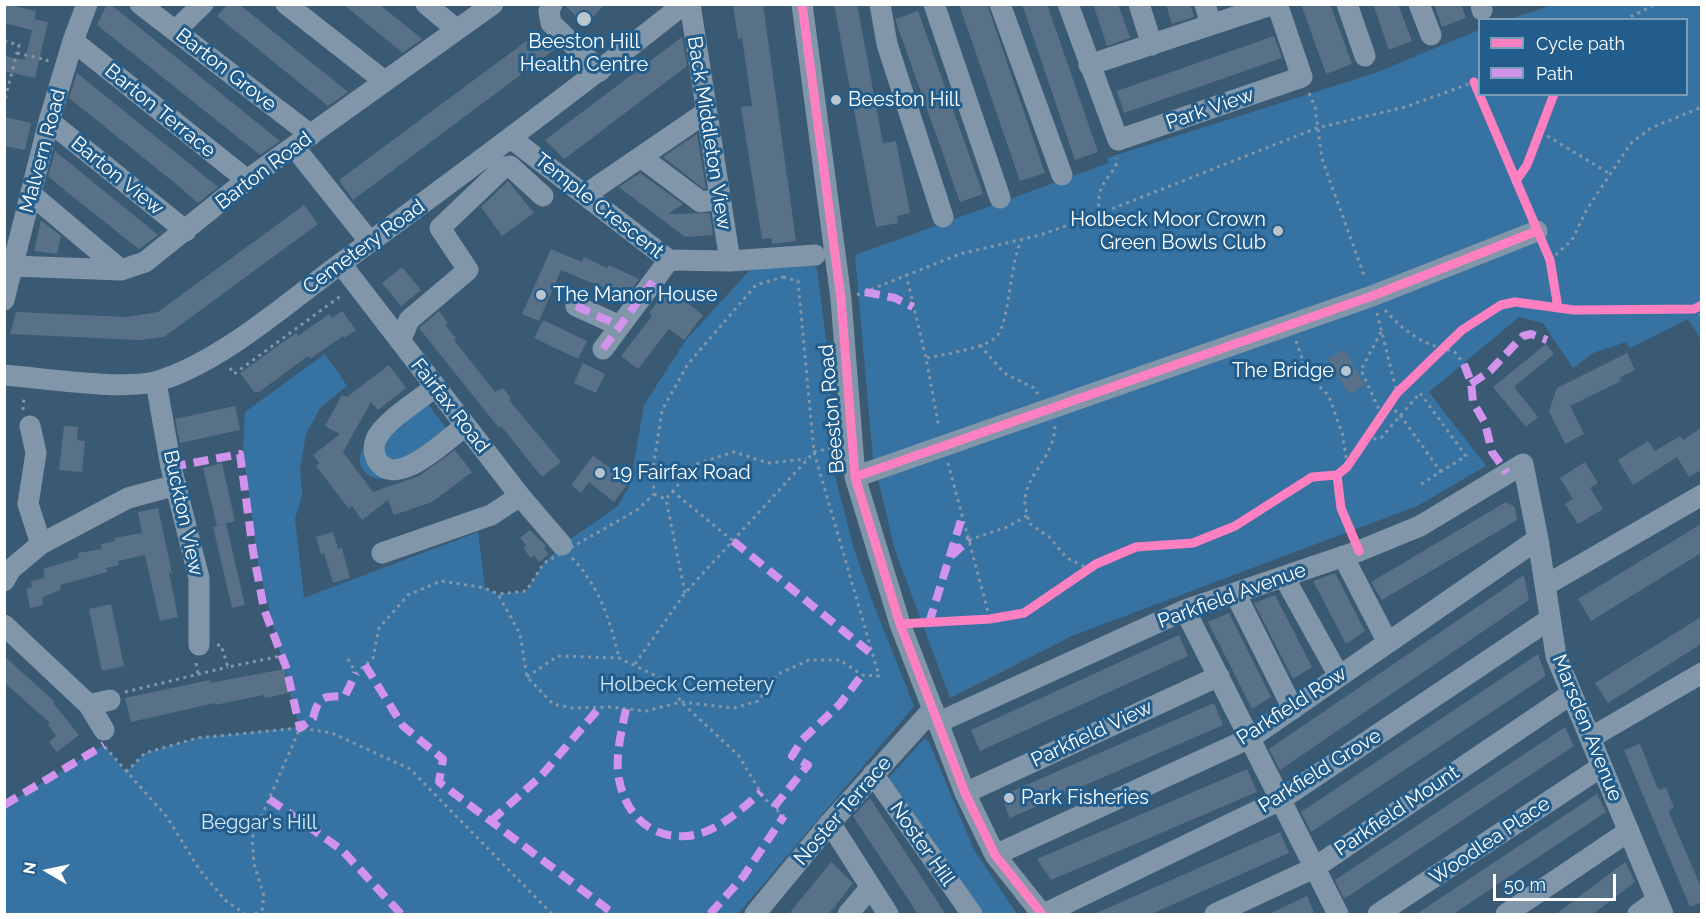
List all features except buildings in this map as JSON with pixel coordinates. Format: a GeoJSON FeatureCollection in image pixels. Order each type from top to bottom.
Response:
{"type":"FeatureCollection","features":[{"type":"Feature","properties":{"kind":"street","name":"Barton Grove"},"geometry":{"type":"LineString","coordinates":[[140,4],[175,31],[303,142],[370,242]]}},
{"type":"Feature","properties":{"kind":"street"},"geometry":{"type":"LineString","coordinates":[[175,31],[203,4]]}},
{"type":"Feature","properties":{"kind":"street"},"geometry":{"type":"LineString","coordinates":[[286,4],[383,81]]}},
{"type":"Feature","properties":{"kind":"street"},"geometry":{"type":"LineString","coordinates":[[426,4],[456,28]]}},
{"type":"Feature","properties":{"kind":"street","name":"Barton Road"},"geometry":{"type":"LineString","coordinates":[[13,266],[121,270],[146,262],[247,180],[303,142],[456,28],[493,4]]}},
{"type":"Feature","properties":{"kind":"street"},"geometry":{"type":"LineString","coordinates":[[552,4],[549,12],[551,23],[600,71]]}},
{"type":"Feature","properties":{"kind":"street","name":"Cemetery Road"},"geometry":{"type":"LineString","coordinates":[[4,375],[118,383],[156,382],[189,369],[219,351],[512,139],[684,4]]}},
{"type":"Feature","properties":{"kind":"street","name":"Back Middleton View"},"geometry":{"type":"LineString","coordinates":[[690,4],[705,113],[730,261]]}},
{"type":"Feature","properties":{"kind":"street","name":"Beeston Road"},"geometry":{"type":"LineString","coordinates":[[802,4],[841,299],[855,477],[900,624],[965,793],[995,855],[1043,915]]}},
{"type":"Feature","properties":{"kind":"street"},"geometry":{"type":"LineString","coordinates":[[934,4],[1000,198]]}},
{"type":"Feature","properties":{"kind":"street"},"geometry":{"type":"LineString","coordinates":[[1000,4],[1062,175]]}},
{"type":"Feature","properties":{"kind":"street"},"geometry":{"type":"LineString","coordinates":[[1068,4],[1118,140]]}},
{"type":"Feature","properties":{"kind":"street"},"geometry":{"type":"LineString","coordinates":[[1139,4],[1152,45]]}},
{"type":"Feature","properties":{"kind":"street"},"geometry":{"type":"LineString","coordinates":[[1205,4],[1211,25]]}},
{"type":"Feature","properties":{"kind":"street"},"geometry":{"type":"LineString","coordinates":[[1089,65],[1276,4],[1302,77]]}},
{"type":"Feature","properties":{"kind":"street"},"geometry":{"type":"LineString","coordinates":[[1347,4],[1365,56]]}},
{"type":"Feature","properties":{"kind":"street"},"geometry":{"type":"LineString","coordinates":[[1419,4],[1431,35]]}},
{"type":"Feature","properties":{"kind":"street","name":"Malvern Road"},"geometry":{"type":"LineString","coordinates":[[4,300],[13,266],[14,224],[31,194],[49,121],[86,5]]}},
{"type":"Feature","properties":{"kind":"street"},"geometry":{"type":"LineString","coordinates":[[886,6],[887,44],[943,218]]}},
{"type":"Feature","properties":{"kind":"street","name":"Barton Terrace"},"geometry":{"type":"LineString","coordinates":[[73,41],[247,180]]}},
{"type":"Feature","properties":{"kind":"street","name":"Park View"},"geometry":{"type":"LineString","coordinates":[[1118,140],[1302,77]]}},
{"type":"Feature","properties":{"kind":"street"},"geometry":{"type":"LineString","coordinates":[[585,195],[705,113]]}},
{"type":"Feature","properties":{"kind":"street","name":"Barton View"},"geometry":{"type":"LineString","coordinates":[[49,121],[186,231]]}},
{"type":"Feature","properties":{"kind":"street","name":"Temple Crescent"},"geometry":{"type":"LineString","coordinates":[[512,139],[669,260],[730,261],[815,255]]}},
{"type":"Feature","properties":{"kind":"street"},"geometry":{"type":"LineString","coordinates":[[641,157],[701,202],[719,199]]}},
{"type":"Feature","properties":{"kind":"street"},"geometry":{"type":"LineString","coordinates":[[400,341],[409,320],[468,270],[440,228],[504,167],[510,166],[543,196]]}},
{"type":"Feature","properties":{"kind":"street"},"geometry":{"type":"LineString","coordinates":[[31,194],[121,270]]}},
{"type":"Feature","properties":{"kind":"street"},"geometry":{"type":"LineString","coordinates":[[855,477],[1372,296],[1537,231]]}},
{"type":"Feature","properties":{"kind":"street"},"geometry":{"type":"LineString","coordinates":[[603,349],[669,260]]}},
{"type":"Feature","properties":{"kind":"street","name":"Fairfax Road"},"geometry":{"type":"LineString","coordinates":[[341,264],[519,496],[564,548]]}},
{"type":"Feature","properties":{"kind":"street"},"geometry":{"type":"LineString","coordinates":[[576,306],[620,326]]}},
{"type":"Feature","properties":{"kind":"street","name":"Buckton View"},"geometry":{"type":"LineString","coordinates":[[156,382],[176,485],[199,578],[199,645]]}},
{"type":"Feature","properties":{"kind":"street"},"geometry":{"type":"LineString","coordinates":[[435,387],[377,436],[374,451],[381,464],[394,471],[410,467],[465,426]]}},
{"type":"Feature","properties":{"kind":"street"},"geometry":{"type":"LineString","coordinates":[[30,426],[36,453],[28,504],[41,544]]}},
{"type":"Feature","properties":{"kind":"street","name":"Marsden Avenue"},"geometry":{"type":"LineString","coordinates":[[1523,464],[1546,585],[1556,656],[1660,907]]}},
{"type":"Feature","properties":{"kind":"street","name":"Parkfield Avenue"},"geometry":{"type":"LineString","coordinates":[[935,716],[1185,610],[1343,556],[1420,526],[1523,464]]}},
{"type":"Feature","properties":{"kind":"street"},"geometry":{"type":"LineString","coordinates":[[4,581],[10,569],[41,544],[128,498],[176,485]]}},
{"type":"Feature","properties":{"kind":"street"},"geometry":{"type":"LineString","coordinates":[[1546,585],[1701,495]]}},
{"type":"Feature","properties":{"kind":"street"},"geometry":{"type":"LineString","coordinates":[[382,554],[491,515],[519,496]]}},
{"type":"Feature","properties":{"kind":"street","name":"Parkfield Row"},"geometry":{"type":"LineString","coordinates":[[995,855],[1250,738],[1538,539]]}},
{"type":"Feature","properties":{"kind":"street"},"geometry":{"type":"LineString","coordinates":[[1343,556],[1388,643]]}},
{"type":"Feature","properties":{"kind":"street"},"geometry":{"type":"LineString","coordinates":[[1284,576],[1339,676]]}},
{"type":"Feature","properties":{"kind":"street"},"geometry":{"type":"LineString","coordinates":[[1235,593],[1293,709]]}},
{"type":"Feature","properties":{"kind":"street"},"geometry":{"type":"LineString","coordinates":[[1185,610],[1338,915]]}},
{"type":"Feature","properties":{"kind":"street","name":"Parkfield Grove"},"geometry":{"type":"LineString","coordinates":[[1043,915],[1280,800],[1550,620]]}},
{"type":"Feature","properties":{"kind":"street"},"geometry":{"type":"LineString","coordinates":[[4,625],[89,705],[104,738]]}},
{"type":"Feature","properties":{"kind":"street"},"geometry":{"type":"LineString","coordinates":[[1590,738],[1701,673]]}},
{"type":"Feature","properties":{"kind":"street","name":"Parkfield View"},"geometry":{"type":"LineString","coordinates":[[965,793],[1219,676]]}},
{"type":"Feature","properties":{"kind":"street","name":"Parkfield Mount"},"geometry":{"type":"LineString","coordinates":[[1215,915],[1314,868],[1571,694]]}},
{"type":"Feature","properties":{"kind":"street"},"geometry":{"type":"LineString","coordinates":[[89,705],[110,700]]}},
{"type":"Feature","properties":{"kind":"street","name":"Noster Terrace"},"geometry":{"type":"LineString","coordinates":[[755,915],[873,774],[935,716]]}},
{"type":"Feature","properties":{"kind":"street","name":"Woodlea Place"},"geometry":{"type":"LineString","coordinates":[[1378,915],[1601,767]]}},
{"type":"Feature","properties":{"kind":"street","name":"Noster Hill"},"geometry":{"type":"LineString","coordinates":[[873,774],[972,915]]}},
{"type":"Feature","properties":{"kind":"street"},"geometry":{"type":"LineString","coordinates":[[830,823],[888,915]]}},
{"type":"Feature","properties":{"kind":"street"},"geometry":{"type":"LineString","coordinates":[[1506,915],[1629,831]]}},
{"type":"Feature","properties":{"kind":"street"},"geometry":{"type":"LineString","coordinates":[[848,915],[871,887]]}},
{"type":"Feature","properties":{"kind":"street"},"geometry":{"type":"LineString","coordinates":[[1638,915],[1660,907]]}},
{"type":"Feature","properties":{"kind":"path"},"geometry":{"type":"LineString","coordinates":[[1628,18],[1656,4]]}},
{"type":"Feature","properties":{"kind":"path"},"geometry":{"type":"LineString","coordinates":[[4,41],[19,45],[4,103]]}},
{"type":"Feature","properties":{"kind":"path"},"geometry":{"type":"LineString","coordinates":[[17,53],[47,60],[45,69]]}},
{"type":"Feature","properties":{"kind":"path"},"geometry":{"type":"LineString","coordinates":[[1302,77],[1315,107],[1322,159],[1372,296],[1397,393]]}},
{"type":"Feature","properties":{"kind":"path"},"geometry":{"type":"LineString","coordinates":[[841,299],[960,254],[1022,239],[1099,214],[1317,128],[1405,106],[1477,81],[1478,92]]}},
{"type":"Feature","properties":{"kind":"path"},"geometry":{"type":"LineString","coordinates":[[1537,231],[1551,264],[1572,240],[1587,209],[1631,143],[1651,128],[1701,107]]}},
{"type":"Feature","properties":{"kind":"path"},"geometry":{"type":"LineString","coordinates":[[1536,143],[1542,127],[1610,174]]}},
{"type":"Feature","properties":{"kind":"path"},"geometry":{"type":"LineString","coordinates":[[1099,214],[1100,192],[1104,180],[1117,163],[1118,140]]}},
{"type":"Feature","properties":{"kind":"path"},"geometry":{"type":"LineString","coordinates":[[926,358],[980,345],[995,338],[1002,328],[1013,263],[1022,239]]}},
{"type":"Feature","properties":{"kind":"path"},"geometry":{"type":"LineString","coordinates":[[348,659],[356,673],[373,657],[379,628],[408,595],[441,581],[485,588],[498,594],[526,591],[544,563],[564,548],[637,510],[654,494],[653,469],[662,410],[688,364],[756,285],[783,277],[798,281],[814,452],[879,676],[862,675],[840,660],[809,660],[778,674],[758,702],[734,708],[681,702],[646,711],[611,707],[572,708],[553,704],[527,677],[520,634],[498,594]]}},
{"type":"Feature","properties":{"kind":"path"},"geometry":{"type":"LineString","coordinates":[[249,363],[296,328],[297,330],[356,284]]}},
{"type":"Feature","properties":{"kind":"path"},"geometry":{"type":"LineString","coordinates":[[1372,296],[1408,334],[1442,349],[1454,351],[1464,364]]}},
{"type":"Feature","properties":{"kind":"path"},"geometry":{"type":"LineString","coordinates":[[1682,309],[1698,307],[1701,316]]}},
{"type":"Feature","properties":{"kind":"path"},"geometry":{"type":"LineString","coordinates":[[1293,324],[1308,375],[1329,396],[1343,436],[1347,467]]}},
{"type":"Feature","properties":{"kind":"path"},"geometry":{"type":"LineString","coordinates":[[1382,330],[1361,370],[1382,416]]}},
{"type":"Feature","properties":{"kind":"path"},"geometry":{"type":"LineString","coordinates":[[1435,357],[1455,336]]}},
{"type":"Feature","properties":{"kind":"path"},"geometry":{"type":"LineString","coordinates":[[980,345],[1004,373],[1034,388],[1049,410],[1055,428],[1049,455],[1034,476],[1025,499],[1029,523],[1049,537],[1067,558],[1093,567]]}},
{"type":"Feature","properties":{"kind":"path"},"geometry":{"type":"LineString","coordinates":[[26,377],[22,408],[30,426]]}},
{"type":"Feature","properties":{"kind":"path"},"geometry":{"type":"LineString","coordinates":[[1360,449],[1397,393],[1405,386]]}},
{"type":"Feature","properties":{"kind":"path"},"geometry":{"type":"LineString","coordinates":[[1366,440],[1381,438],[1420,393],[1466,456],[1419,486]]}},
{"type":"Feature","properties":{"kind":"path"},"geometry":{"type":"LineString","coordinates":[[1389,405],[1400,415],[1441,472]]}},
{"type":"Feature","properties":{"kind":"path"},"geometry":{"type":"LineString","coordinates":[[635,665],[685,593],[807,459],[814,452],[851,444]]}},
{"type":"Feature","properties":{"kind":"path"},"geometry":{"type":"LineString","coordinates":[[685,593],[666,499],[696,464],[734,452],[768,463],[807,459]]}},
{"type":"Feature","properties":{"kind":"path"},"geometry":{"type":"LineString","coordinates":[[1337,475],[1354,458]]}},
{"type":"Feature","properties":{"kind":"path"},"geometry":{"type":"LineString","coordinates":[[672,491],[733,541]]}},
{"type":"Feature","properties":{"kind":"path"},"geometry":{"type":"LineString","coordinates":[[654,494],[666,499]]}},
{"type":"Feature","properties":{"kind":"path"},"geometry":{"type":"LineString","coordinates":[[969,540],[1007,527],[1028,515]]}},
{"type":"Feature","properties":{"kind":"path"},"geometry":{"type":"LineString","coordinates":[[564,548],[589,576],[604,605],[619,658]]}},
{"type":"Feature","properties":{"kind":"path"},"geometry":{"type":"LineString","coordinates":[[1080,576],[1093,567]]}},
{"type":"Feature","properties":{"kind":"path"},"geometry":{"type":"LineString","coordinates":[[980,620],[1002,617]]}},
{"type":"Feature","properties":{"kind":"path"},"geometry":{"type":"LineString","coordinates":[[199,645],[221,645],[228,668]]}},
{"type":"Feature","properties":{"kind":"path"},"geometry":{"type":"LineString","coordinates":[[110,700],[123,692],[281,656]]}},
{"type":"Feature","properties":{"kind":"path"},"geometry":{"type":"LineString","coordinates":[[527,677],[558,656],[619,658],[669,682],[681,702],[738,755],[765,799],[787,819]]}},
{"type":"Feature","properties":{"kind":"path"},"geometry":{"type":"LineString","coordinates":[[126,772],[145,753],[197,738],[300,728],[332,733],[410,769],[552,915]]}},
{"type":"Feature","properties":{"kind":"path"},"geometry":{"type":"LineString","coordinates":[[255,915],[262,910],[264,896],[254,864],[252,838],[300,728]]}},
{"type":"Feature","properties":{"kind":"path"},"geometry":{"type":"LineString","coordinates":[[104,738],[126,772],[168,817],[199,869],[225,900],[245,915]]}},
{"type":"Feature","properties":{"kind":"green space"},"geometry":{"type":"Polygon","coordinates":[[[1552,5],[1701,5],[1701,339],[1688,319],[1630,348],[1626,342],[1593,353],[1573,368],[1543,323],[1519,317],[1429,392],[1486,466],[1417,506],[1072,636],[950,698],[895,550],[873,458],[855,255],[1109,163],[1107,158],[1375,73],[1478,30],[1478,96],[1688,96],[1688,18],[1513,18],[1552,5]]]}},
{"type":"Feature","properties":{"kind":"green space","name":"Holbeck Cemetery"},"geometry":{"type":"Polygon","coordinates":[[[815,255],[830,371],[834,472],[853,546],[914,706],[738,914],[5,914],[5,805],[104,745],[126,772],[145,753],[197,738],[299,727],[259,568],[243,451],[245,412],[325,354],[347,386],[320,408],[306,434],[300,469],[302,495],[295,519],[304,598],[478,532],[485,588],[498,594],[526,591],[544,563],[562,545],[618,506],[630,485],[644,405],[686,340],[760,259],[815,255]]]}},
{"type":"Feature","properties":{"kind":"green space"},"geometry":{"type":"Polygon","coordinates":[[[424,399],[450,433],[392,477],[379,479],[367,474],[360,464],[362,451],[366,445],[424,399]]]}},
{"type":"Feature","properties":{"kind":"green space"},"geometry":{"type":"Polygon","coordinates":[[[924,739],[928,740],[974,850],[1017,914],[976,914],[886,781],[924,739]]]}},
{"type":"Feature","properties":{"kind":"marked path"},"geometry":{"type":"LineString","coordinates":[[603,349],[656,277]]}},
{"type":"Feature","properties":{"kind":"marked path"},"geometry":{"type":"LineString","coordinates":[[865,292],[895,298],[913,307]]}},
{"type":"Feature","properties":{"kind":"marked path"},"geometry":{"type":"LineString","coordinates":[[576,306],[620,326]]}},
{"type":"Feature","properties":{"kind":"marked path"},"geometry":{"type":"LineString","coordinates":[[1471,384],[1490,371],[1523,336],[1531,334],[1547,340]]}},
{"type":"Feature","properties":{"kind":"marked path"},"geometry":{"type":"LineString","coordinates":[[1464,364],[1471,382],[1473,402],[1485,423],[1492,452],[1507,473]]}},
{"type":"Feature","properties":{"kind":"marked path"},"geometry":{"type":"LineString","coordinates":[[171,467],[240,454],[253,551],[264,609],[286,667],[300,728],[313,718],[320,701],[324,698],[345,696],[356,673]]}},
{"type":"Feature","properties":{"kind":"marked path"},"geometry":{"type":"LineString","coordinates":[[929,623],[962,517]]}},
{"type":"Feature","properties":{"kind":"marked path"},"geometry":{"type":"LineString","coordinates":[[951,556],[969,540]]}},
{"type":"Feature","properties":{"kind":"marked path"},"geometry":{"type":"LineString","coordinates":[[733,541],[873,655]]}},
{"type":"Feature","properties":{"kind":"marked path"},"geometry":{"type":"LineString","coordinates":[[365,665],[403,726],[443,759],[439,782],[614,914]]}},
{"type":"Feature","properties":{"kind":"marked path"},"geometry":{"type":"LineString","coordinates":[[774,807],[808,765],[792,756],[802,740],[840,704],[862,675]]}},
{"type":"Feature","properties":{"kind":"marked path"},"geometry":{"type":"LineString","coordinates":[[491,821],[541,776],[600,707]]}},
{"type":"Feature","properties":{"kind":"marked path"},"geometry":{"type":"LineString","coordinates":[[626,709],[618,757],[620,786],[631,810],[649,827],[673,836],[687,836],[708,831],[727,820],[761,792]]}},
{"type":"Feature","properties":{"kind":"marked path"},"geometry":{"type":"LineString","coordinates":[[4,805],[104,745]]}},
{"type":"Feature","properties":{"kind":"marked path"},"geometry":{"type":"LineString","coordinates":[[269,799],[342,850],[401,914]]}},
{"type":"Feature","properties":{"kind":"marked path"},"geometry":{"type":"LineString","coordinates":[[710,914],[743,877],[784,816]]}},
{"type":"Feature","properties":{"kind":"cycle path"},"geometry":{"type":"LineString","coordinates":[[802,4],[841,299],[855,477],[900,624],[965,793],[995,855],[1042,914]]}},
{"type":"Feature","properties":{"kind":"cycle path"},"geometry":{"type":"LineString","coordinates":[[1474,82],[1478,91]]}},
{"type":"Feature","properties":{"kind":"cycle path"},"geometry":{"type":"LineString","coordinates":[[1480,96],[1550,260],[1558,308]]}},
{"type":"Feature","properties":{"kind":"cycle path"},"geometry":{"type":"LineString","coordinates":[[1516,181],[1527,165],[1553,96]]}},
{"type":"Feature","properties":{"kind":"cycle path"},"geometry":{"type":"LineString","coordinates":[[855,477],[1372,296],[1537,231]]}},
{"type":"Feature","properties":{"kind":"cycle path"},"geometry":{"type":"LineString","coordinates":[[900,624],[990,619],[1024,613],[1096,564],[1136,547],[1193,543],[1235,526],[1312,477],[1337,475],[1347,467],[1397,393],[1462,330],[1501,305],[1515,302],[1574,310],[1694,309],[1702,305]]}},
{"type":"Feature","properties":{"kind":"cycle path"},"geometry":{"type":"LineString","coordinates":[[1337,475],[1341,508],[1359,551]]}},
{"type":"Feature","properties":{"kind":"place","name":"Beeston Hill Health Centre"},"geometry":{"type":"Point","coordinates":[584,19]}},
{"type":"Feature","properties":{"kind":"place","name":"Beeston Hill"},"geometry":{"type":"Point","coordinates":[836,100]}},
{"type":"Feature","properties":{"kind":"place","name":"Holbeck Moor Crown Green Bowls Club"},"geometry":{"type":"Point","coordinates":[1278,231]}},
{"type":"Feature","properties":{"kind":"place","name":"The Manor House"},"geometry":{"type":"Point","coordinates":[541,295]}},
{"type":"Feature","properties":{"kind":"place","name":"The Bridge"},"geometry":{"type":"Point","coordinates":[1346,371]}},
{"type":"Feature","properties":{"kind":"place","name":"19 Fairfax Road"},"geometry":{"type":"Point","coordinates":[600,473]}},
{"type":"Feature","properties":{"kind":"place","name":"Park Fisheries"},"geometry":{"type":"Point","coordinates":[1009,798]}},
{"type":"Feature","properties":{"kind":"park label","name":"Beggar's Hill"},"geometry":{"type":"Point","coordinates":[259,823]}}]}
